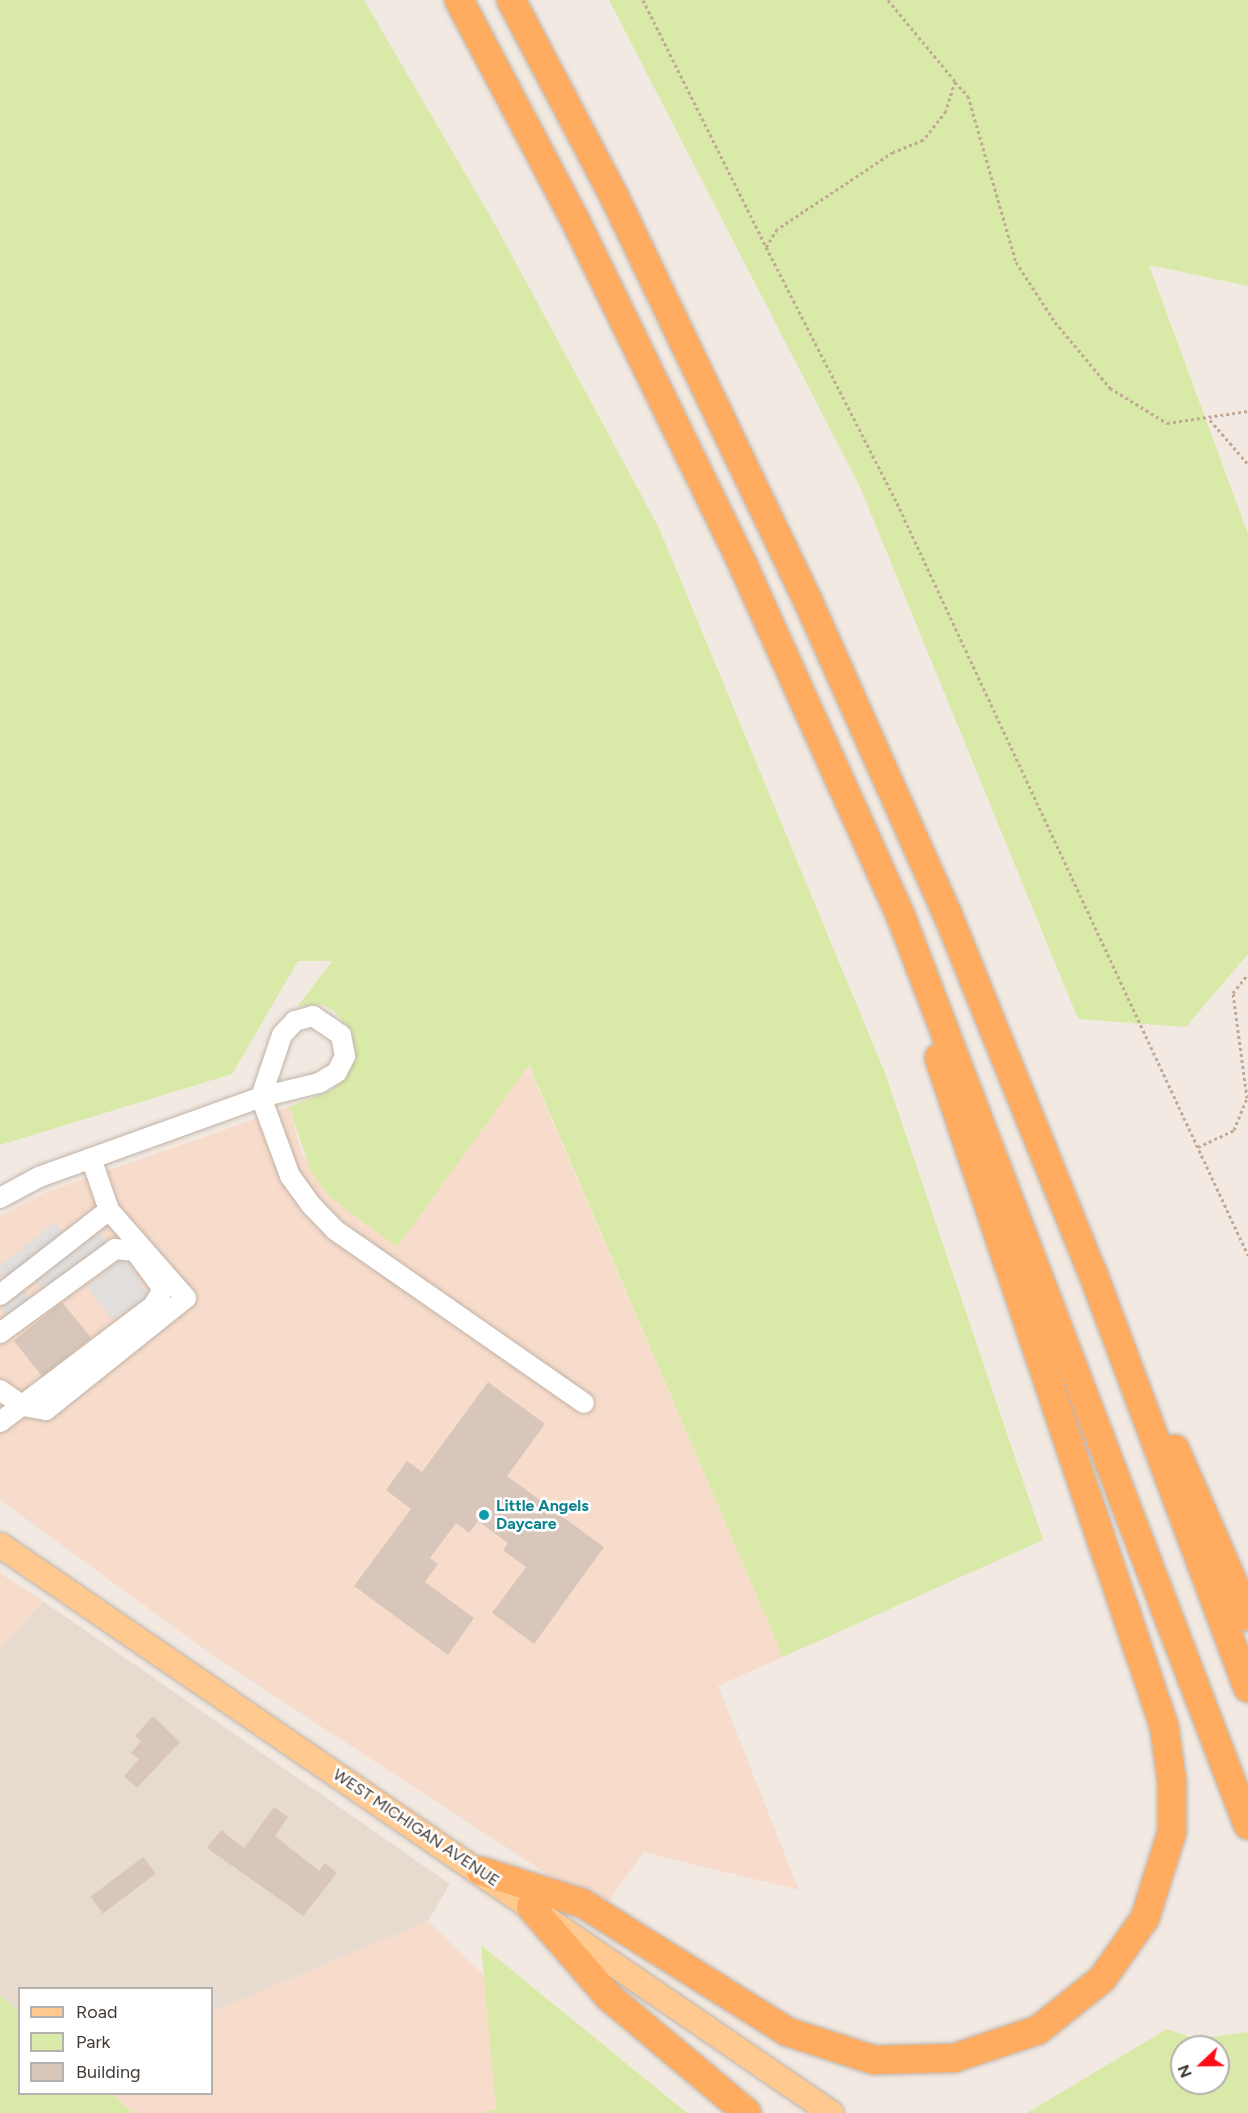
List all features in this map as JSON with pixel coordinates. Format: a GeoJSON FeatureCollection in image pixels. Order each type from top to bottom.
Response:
{"type":"FeatureCollection","features":[{"type":"Feature","properties":{"kind":"highway"},"geometry":{"type":"LineString","coordinates":[[459,0],[574,218],[743,565],[901,917],[1248,1825]]}},
{"type":"Feature","properties":{"kind":"highway"},"geometry":{"type":"LineString","coordinates":[[511,0],[614,194],[808,601],[951,924],[1117,1339],[1248,1688]]}},
{"type":"Feature","properties":{"kind":"highway"},"geometry":{"type":"LineString","coordinates":[[481,1871],[582,1903],[788,2032],[828,2049],[884,2061],[954,2058],[1038,2030],[1102,1979],[1145,1918],[1172,1832],[1172,1782],[1164,1726],[910,969],[901,917]]}},
{"type":"Feature","properties":{"kind":"highway"},"geometry":{"type":"LineString","coordinates":[[1117,1339],[1199,1495],[1248,1617]]}},
{"type":"Feature","properties":{"kind":"highway"},"geometry":{"type":"LineString","coordinates":[[531,1907],[609,1997],[747,2113]]}},
{"type":"Feature","properties":{"kind":"main road","name":"WEST MICHIGAN AVENUE"},"geometry":{"type":"LineString","coordinates":[[0,1545],[481,1871],[831,2113]]}},
{"type":"Feature","properties":{"kind":"street"},"geometry":{"type":"LineString","coordinates":[[0,1198],[91,1158],[261,1097],[311,1085],[337,1072],[345,1056],[341,1035],[313,1016],[295,1021],[282,1035],[261,1097],[291,1176],[335,1230],[584,1403]]}},
{"type":"Feature","properties":{"kind":"street"},"geometry":{"type":"LineString","coordinates":[[0,1390],[23,1406],[46,1410],[186,1298],[109,1210],[91,1158]]}},
{"type":"Feature","properties":{"kind":"street"},"geometry":{"type":"LineString","coordinates":[[0,1295],[109,1210]]}},
{"type":"Feature","properties":{"kind":"street"},"geometry":{"type":"LineString","coordinates":[[0,1333],[115,1249],[135,1251],[163,1289],[153,1306],[0,1422]]}},
{"type":"Feature","properties":{"kind":"path"},"geometry":{"type":"LineString","coordinates":[[643,0],[897,503],[1248,1256]]}},
{"type":"Feature","properties":{"kind":"path"},"geometry":{"type":"LineString","coordinates":[[888,0],[968,96],[1016,262],[1055,322],[1110,388],[1167,423],[1210,420],[1248,411]]}},
{"type":"Feature","properties":{"kind":"path"},"geometry":{"type":"LineString","coordinates":[[766,247],[777,229],[893,153],[923,140],[946,111],[955,81]]}},
{"type":"Feature","properties":{"kind":"path"},"geometry":{"type":"LineString","coordinates":[[1210,420],[1248,464]]}},
{"type":"Feature","properties":{"kind":"path"},"geometry":{"type":"LineString","coordinates":[[1197,1148],[1234,1130],[1247,1098],[1233,993],[1248,974]]}},
{"type":"Feature","properties":{"kind":"shaded area"},"geometry":{"type":"Polygon","coordinates":[[[528,1065],[783,1657],[718,1686],[799,1890],[644,1852],[602,1910],[215,1657],[0,1500],[0,1216],[44,1193],[289,1107],[302,1154],[397,1246],[528,1065]]]}},
{"type":"Feature","properties":{"kind":"shaded area"},"geometry":{"type":"Polygon","coordinates":[[[55,1222],[70,1241],[93,1222],[108,1243],[44,1293],[30,1272],[18,1281],[32,1301],[5,1323],[0,1265],[55,1222]]]}},
{"type":"Feature","properties":{"kind":"shaded area"},"geometry":{"type":"Polygon","coordinates":[[[123,1255],[148,1294],[141,1300],[143,1306],[112,1320],[87,1287],[123,1255]]]}},
{"type":"Feature","properties":{"kind":"shaded area"},"geometry":{"type":"Polygon","coordinates":[[[0,1573],[43,1601],[0,1649],[0,1573]]]}},
{"type":"Feature","properties":{"kind":"shaded area"},"geometry":{"type":"Polygon","coordinates":[[[43,1601],[450,1884],[428,1921],[213,2012],[213,1987],[18,1987],[18,2092],[0,2100],[0,1649],[43,1601]]]}},
{"type":"Feature","properties":{"kind":"shaded area"},"geometry":{"type":"Polygon","coordinates":[[[428,1921],[625,2113],[0,2113],[0,2100],[18,2095],[213,2095],[213,2012],[428,1921]]]}},
{"type":"Feature","properties":{"kind":"green space"},"geometry":{"type":"Polygon","coordinates":[[[0,0],[364,0],[497,228],[659,528],[885,1073],[1043,1540],[783,1657],[529,1065],[397,1247],[330,1197],[311,1172],[289,1107],[332,1090],[355,1059],[352,1032],[334,1011],[323,1005],[298,1006],[332,961],[298,961],[232,1074],[0,1145],[0,0]]]}},
{"type":"Feature","properties":{"kind":"green space"},"geometry":{"type":"Polygon","coordinates":[[[609,0],[1248,0],[1248,286],[1149,265],[1248,534],[1248,954],[1186,1027],[1078,1019],[860,487],[609,0]]]}},
{"type":"Feature","properties":{"kind":"green space"},"geometry":{"type":"Polygon","coordinates":[[[481,1945],[687,2113],[482,2113],[496,2109],[481,1945]]]}},
{"type":"Feature","properties":{"kind":"green space"},"geometry":{"type":"Polygon","coordinates":[[[0,1995],[18,2011],[18,2095],[112,2095],[133,2113],[0,2113],[0,1995]]]}},
{"type":"Feature","properties":{"kind":"green space"},"geometry":{"type":"Polygon","coordinates":[[[1167,2029],[1184,2035],[1170,2035],[1170,2095],[1230,2095],[1230,2035],[1225,2035],[1248,2032],[1248,2113],[1027,2113],[1167,2029]]]}},
{"type":"Feature","properties":{"kind":"building"},"geometry":{"type":"Polygon","coordinates":[[[62,1302],[91,1338],[43,1377],[14,1341],[62,1302]]]}},
{"type":"Feature","properties":{"kind":"building","name":"Little Angels Daycare"},"geometry":{"type":"Polygon","coordinates":[[[488,1382],[545,1424],[507,1476],[604,1547],[534,1644],[492,1613],[526,1567],[503,1550],[508,1543],[478,1521],[469,1533],[456,1523],[430,1558],[438,1564],[425,1582],[474,1618],[448,1655],[354,1586],[411,1509],[386,1490],[407,1461],[422,1472],[488,1382]]]}},
{"type":"Feature","properties":{"kind":"building"},"geometry":{"type":"Polygon","coordinates":[[[153,1716],[180,1742],[137,1788],[124,1776],[139,1759],[131,1753],[141,1741],[135,1736],[153,1716]]]}},
{"type":"Feature","properties":{"kind":"building"},"geometry":{"type":"Polygon","coordinates":[[[274,1807],[288,1817],[275,1836],[319,1871],[325,1863],[337,1873],[303,1916],[207,1848],[221,1830],[244,1848],[274,1807]]]}},
{"type":"Feature","properties":{"kind":"building"},"geometry":{"type":"Polygon","coordinates":[[[143,1857],[156,1874],[103,1913],[90,1897],[143,1857]]]}},
{"type":"Feature","properties":{"kind":"place","name":"Little Angels Daycare"},"geometry":{"type":"Point","coordinates":[484,1515]}}]}
